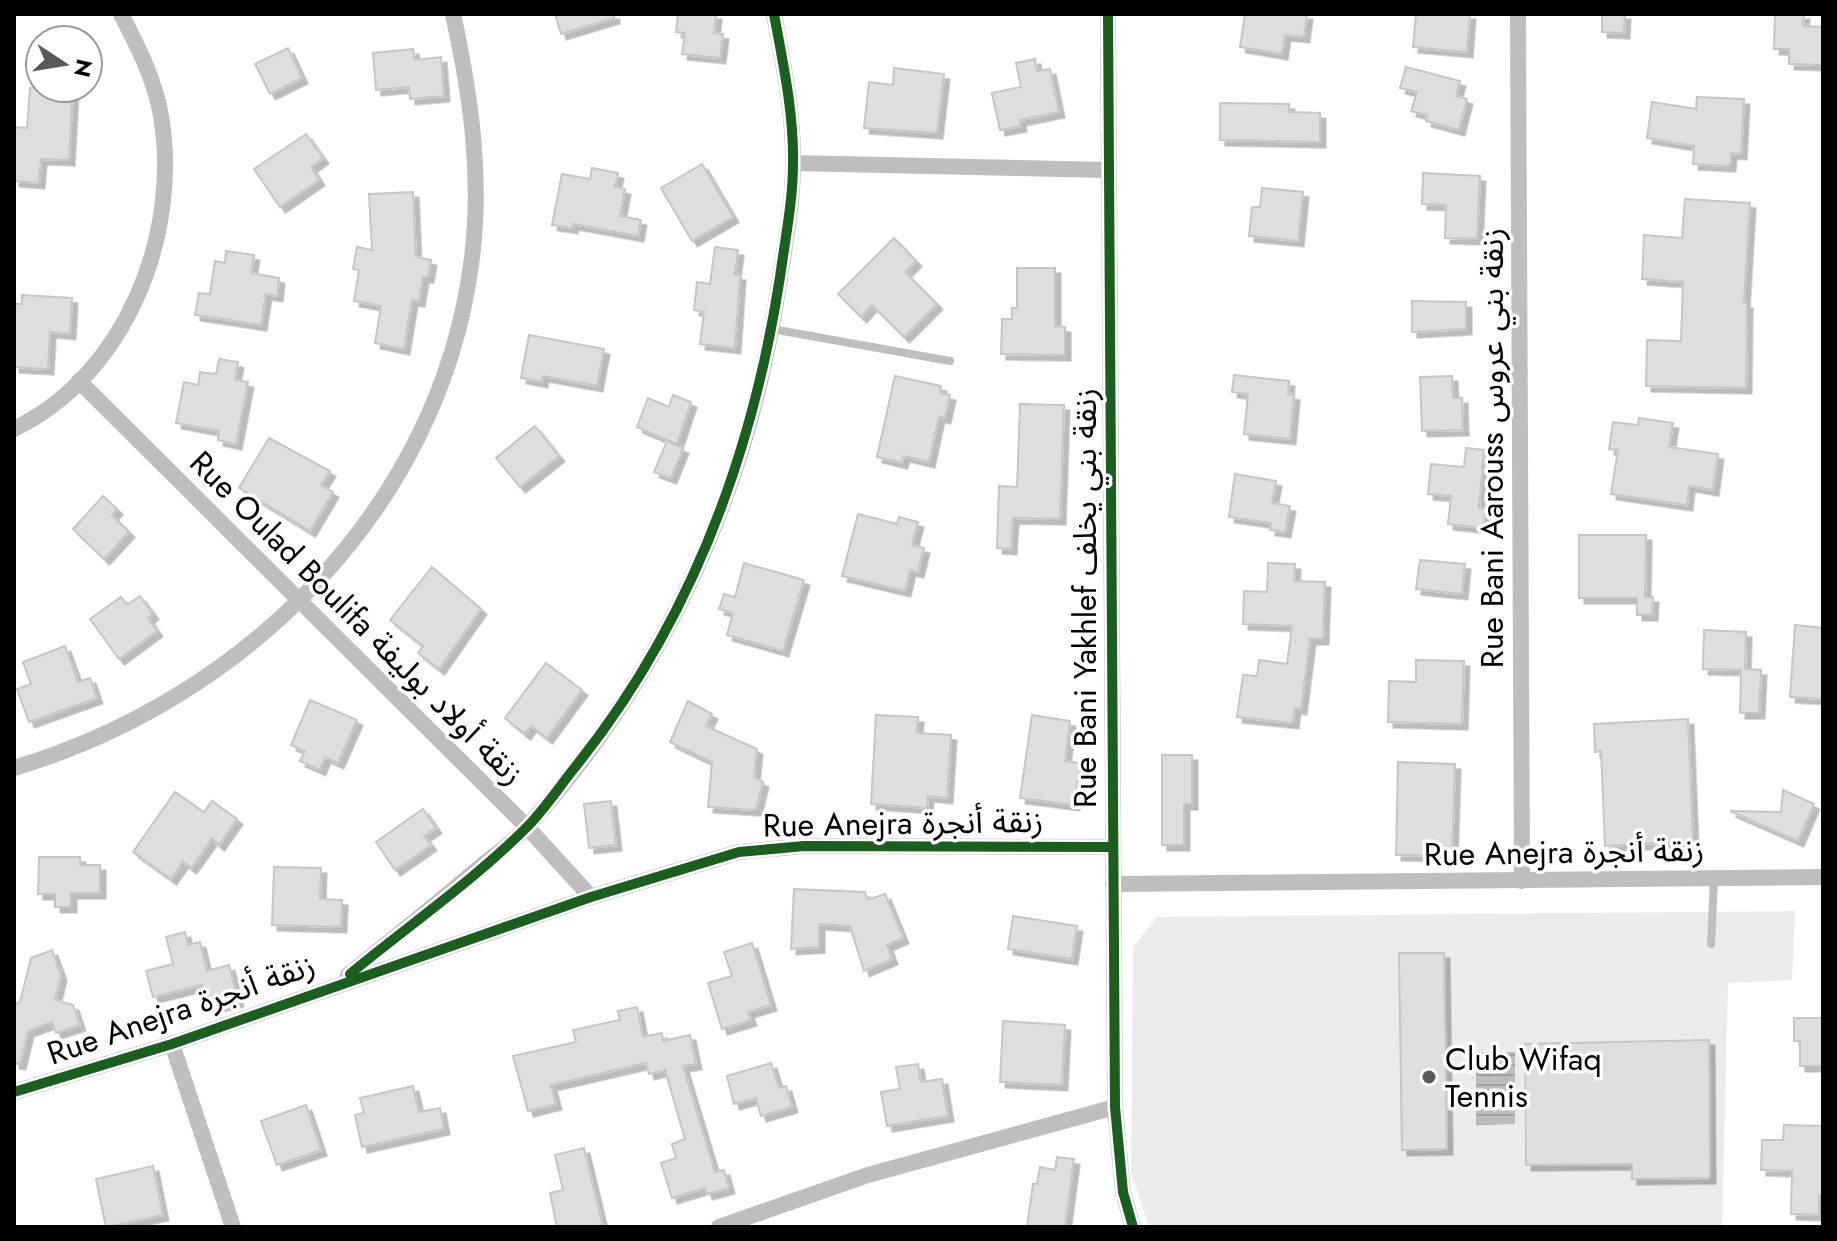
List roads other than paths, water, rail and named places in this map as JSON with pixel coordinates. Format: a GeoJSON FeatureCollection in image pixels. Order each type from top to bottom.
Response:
{"type":"FeatureCollection","features":[{"type":"Feature","properties":{"kind":"street"},"geometry":{"type":"LineString","coordinates":[[14,429],[79,381],[116,336],[143,285],[160,230],[166,173],[161,115],[145,60],[121,14]]}},
{"type":"Feature","properties":{"kind":"street"},"geometry":{"type":"LineString","coordinates":[[14,768],[71,751],[153,711],[214,674],[300,603],[395,480],[439,391],[472,265],[476,167],[472,117],[453,14]]}},
{"type":"Feature","properties":{"kind":"street"},"geometry":{"type":"LineString","coordinates":[[337,984],[527,827],[604,732],[633,689],[698,571],[743,448],[772,329],[793,163],[791,121],[774,14]]}},
{"type":"Feature","properties":{"kind":"street","name":"Rue Bani Yakhlef زنقة بني يخلف"},"geometry":{"type":"LineString","coordinates":[[1108,14],[1115,1107],[1123,1192],[1133,1227]]}},
{"type":"Feature","properties":{"kind":"street","name":"Rue Bani Aarouss زنقة بني عروس"},"geometry":{"type":"LineString","coordinates":[[1518,14],[1522,881]]}},
{"type":"Feature","properties":{"kind":"street"},"geometry":{"type":"LineString","coordinates":[[793,163],[1108,170]]}},
{"type":"Feature","properties":{"kind":"street","name":"Rue Oulad Boulifa زنقة أولاد بوليفة"},"geometry":{"type":"LineString","coordinates":[[79,381],[527,827],[591,897]]}},
{"type":"Feature","properties":{"kind":"street","name":"Rue Anejra زنقة أنجرة"},"geometry":{"type":"LineString","coordinates":[[14,1092],[172,1044],[591,897],[739,852],[773,847],[1112,847]]}},
{"type":"Feature","properties":{"kind":"street","name":"Rue Anejra زنقة أنجرة"},"geometry":{"type":"LineString","coordinates":[[1113,884],[1823,877]]}},
{"type":"Feature","properties":{"kind":"street"},"geometry":{"type":"LineString","coordinates":[[172,1044],[233,1227]]}},
{"type":"Feature","properties":{"kind":"street"},"geometry":{"type":"LineString","coordinates":[[719,1227],[868,1175],[1115,1107]]}},
{"type":"Feature","properties":{"kind":"lane"},"geometry":{"type":"LineString","coordinates":[[772,329],[950,361]]}},
{"type":"Feature","properties":{"kind":"lane"},"geometry":{"type":"LineString","coordinates":[[1711,944],[1714,878]]}},
{"type":"Feature","properties":{"kind":"place","name":"Club Wifaq Tennis"},"geometry":{"type":"Point","coordinates":[1429,1077]}}]}
